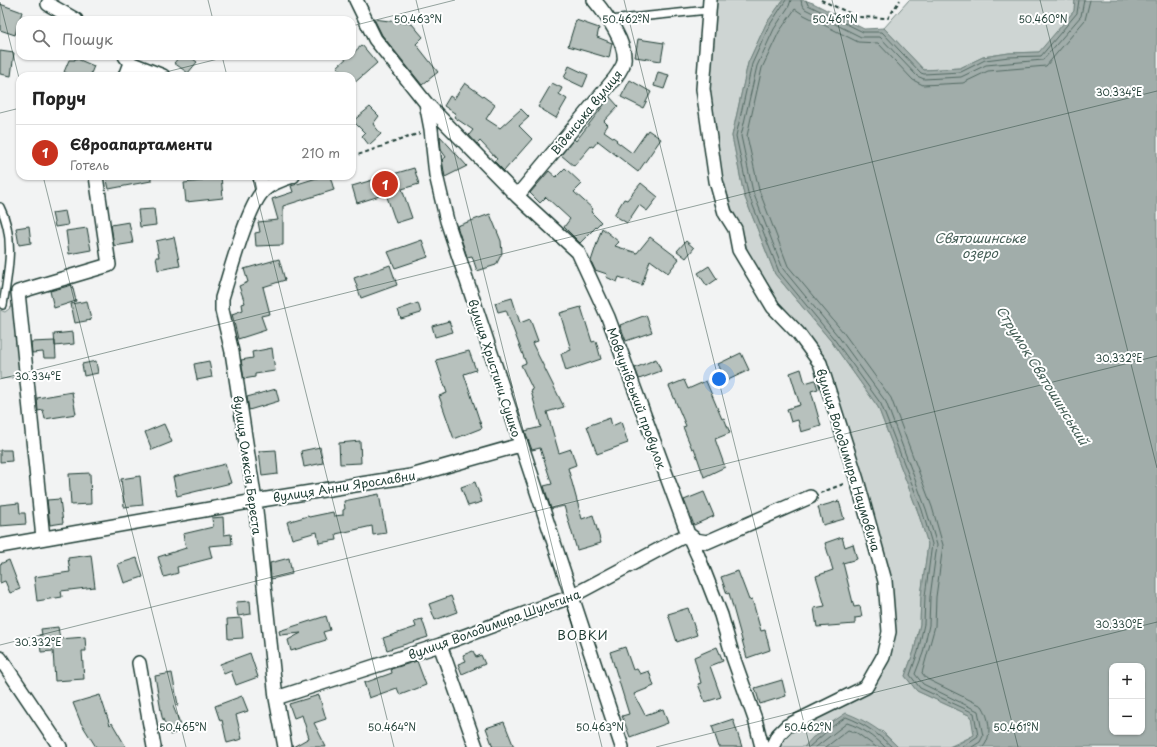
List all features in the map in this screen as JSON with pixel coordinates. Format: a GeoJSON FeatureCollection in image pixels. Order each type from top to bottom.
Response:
{"type":"FeatureCollection","features":[{"type":"Feature","properties":{"kind":"street","name":"вулиця Христини Сушко"},"geometry":{"type":"LineString","coordinates":[[356,0],[374,39],[426,103],[431,129],[436,175],[447,221],[570,597],[622,747]]}},
{"type":"Feature","properties":{"kind":"street","name":"Віденська вулиця"},"geometry":{"type":"LineString","coordinates":[[517,196],[615,78],[624,64],[624,51],[610,20],[594,0]]}},
{"type":"Feature","properties":{"kind":"street"},"geometry":{"type":"LineString","coordinates":[[48,4],[69,16]]}},
{"type":"Feature","properties":{"kind":"street","name":"вулиця Володимира Наумовича"},"geometry":{"type":"LineString","coordinates":[[709,5],[703,89],[716,181],[725,213],[734,229],[739,250],[773,307],[798,333],[820,363],[857,480],[885,582],[889,632],[883,657],[866,687],[787,726],[778,735],[772,747]]}},
{"type":"Feature","properties":{"kind":"street"},"geometry":{"type":"LineString","coordinates":[[125,72],[127,60]]}},
{"type":"Feature","properties":{"kind":"street"},"geometry":{"type":"LineString","coordinates":[[129,60],[155,72]]}},
{"type":"Feature","properties":{"kind":"street","name":"Мовчунівський провулок"},"geometry":{"type":"LineString","coordinates":[[426,103],[517,196],[578,252],[608,317],[688,534],[721,615],[733,657],[755,719],[762,747]]}},
{"type":"Feature","properties":{"kind":"street"},"geometry":{"type":"LineString","coordinates":[[43,538],[18,292],[109,264],[97,180]]}},
{"type":"Feature","properties":{"kind":"street"},"geometry":{"type":"LineString","coordinates":[[261,180],[263,191]]}},
{"type":"Feature","properties":{"kind":"street","name":"вулиця Олексія Береста"},"geometry":{"type":"LineString","coordinates":[[280,180],[263,191],[253,206],[222,298],[222,310],[232,352],[255,501],[282,746]]}},
{"type":"Feature","properties":{"kind":"street","name":"вулиця Анни Ярославни"},"geometry":{"type":"LineString","coordinates":[[0,546],[255,501],[411,476],[520,445]]}},
{"type":"Feature","properties":{"kind":"street"},"geometry":{"type":"LineString","coordinates":[[688,534],[696,540],[707,542],[810,497]]}},
{"type":"Feature","properties":{"kind":"street","name":"вулиця Володимира Шульгина"},"geometry":{"type":"LineString","coordinates":[[276,698],[440,645],[570,597],[688,534]]}},
{"type":"Feature","properties":{"kind":"street"},"geometry":{"type":"LineString","coordinates":[[440,645],[476,747]]}},
{"type":"Feature","properties":{"kind":"street"},"geometry":{"type":"LineString","coordinates":[[0,658],[60,747]]}},
{"type":"Feature","properties":{"kind":"street"},"geometry":{"type":"LineString","coordinates":[[138,663],[154,747]]}},
{"type":"Feature","properties":{"kind":"lane"},"geometry":{"type":"LineString","coordinates":[[610,20],[709,5]]}},
{"type":"Feature","properties":{"kind":"lane"},"geometry":{"type":"LineString","coordinates":[[0,208],[6,219],[10,262],[3,305]]}},
{"type":"Feature","properties":{"kind":"lane"},"geometry":{"type":"LineString","coordinates":[[5,291],[18,292]]}},
{"type":"Feature","properties":{"kind":"path"},"geometry":{"type":"LineString","coordinates":[[821,0],[858,17],[888,18],[900,0]]}},
{"type":"Feature","properties":{"kind":"path"},"geometry":{"type":"LineString","coordinates":[[356,156],[431,129]]}},
{"type":"Feature","properties":{"kind":"path"},"geometry":{"type":"LineString","coordinates":[[810,497],[840,484],[857,480]]}},
{"type":"Feature","properties":{"kind":"shaded area"},"geometry":{"type":"Polygon","coordinates":[[[716,0],[783,0],[766,24],[748,63],[732,136],[744,195],[775,274],[831,341],[878,407],[918,512],[928,544],[921,596],[920,624],[914,651],[905,676],[917,691],[971,716],[975,735],[949,747],[898,747],[882,731],[831,723],[804,747],[777,747],[789,731],[854,701],[864,692],[892,640],[839,406],[787,315],[748,253],[742,230],[731,207],[722,176],[708,91],[716,0]]]}},
{"type":"Feature","properties":{"kind":"shaded area"},"geometry":{"type":"Polygon","coordinates":[[[909,0],[1075,0],[1074,11],[1040,52],[1009,53],[983,57],[960,68],[924,70],[884,28],[909,0]]]}},
{"type":"Feature","properties":{"kind":"shaded area"},"geometry":{"type":"Polygon","coordinates":[[[14,305],[21,377],[0,379],[0,310],[5,312],[14,305]]]}},
{"type":"Feature","properties":{"kind":"water","name":"Святошинське озеро"},"geometry":{"type":"Polygon","coordinates":[[[783,0],[804,0],[813,3],[864,29],[884,28],[924,70],[960,68],[983,57],[1009,53],[1039,52],[1074,11],[1075,0],[1157,0],[1157,747],[949,747],[974,735],[971,716],[917,691],[905,676],[914,651],[920,624],[921,596],[928,544],[918,512],[878,407],[831,341],[775,274],[744,195],[732,136],[748,63],[766,24],[783,0]]]}},
{"type":"Feature","properties":{"kind":"water"},"geometry":{"type":"Polygon","coordinates":[[[846,713],[861,719],[874,727],[898,747],[804,747],[813,737],[822,733],[831,723],[846,713]]]}},
{"type":"Feature","properties":{"kind":"building"},"geometry":{"type":"Polygon","coordinates":[[[0,4],[22,12],[21,16],[16,16],[15,35],[0,30],[0,4]]]}},
{"type":"Feature","properties":{"kind":"building"},"geometry":{"type":"Polygon","coordinates":[[[374,19],[412,24],[423,37],[416,44],[438,72],[422,85],[382,35],[374,19]]]}},
{"type":"Feature","properties":{"kind":"building"},"geometry":{"type":"Polygon","coordinates":[[[576,20],[599,28],[597,37],[612,43],[609,58],[568,46],[576,20]]]}},
{"type":"Feature","properties":{"kind":"building"},"geometry":{"type":"Polygon","coordinates":[[[638,39],[664,43],[661,61],[635,57],[638,39]]]}},
{"type":"Feature","properties":{"kind":"building"},"geometry":{"type":"Polygon","coordinates":[[[362,45],[377,63],[356,81],[356,72],[341,72],[337,67],[345,60],[356,60],[356,50],[362,45]]]}},
{"type":"Feature","properties":{"kind":"building"},"geometry":{"type":"Polygon","coordinates":[[[0,51],[14,53],[11,76],[0,74],[0,51]]]}},
{"type":"Feature","properties":{"kind":"building"},"geometry":{"type":"Polygon","coordinates":[[[69,60],[80,60],[94,66],[92,72],[64,72],[69,60]]]}},
{"type":"Feature","properties":{"kind":"building"},"geometry":{"type":"Polygon","coordinates":[[[177,60],[194,60],[197,62],[189,72],[174,63],[177,60]]]}},
{"type":"Feature","properties":{"kind":"building"},"geometry":{"type":"Polygon","coordinates":[[[569,66],[588,75],[583,87],[564,78],[569,66]]]}},
{"type":"Feature","properties":{"kind":"building"},"geometry":{"type":"Polygon","coordinates":[[[658,72],[669,75],[664,89],[654,86],[658,72]]]}},
{"type":"Feature","properties":{"kind":"building"},"geometry":{"type":"Polygon","coordinates":[[[630,80],[651,92],[643,108],[621,97],[630,80]]]}},
{"type":"Feature","properties":{"kind":"building"},"geometry":{"type":"Polygon","coordinates":[[[465,83],[495,105],[486,119],[500,128],[521,109],[529,117],[519,126],[532,139],[504,171],[494,161],[497,159],[480,141],[477,144],[469,135],[473,130],[454,117],[456,114],[444,106],[450,96],[454,99],[465,83]]]}},
{"type":"Feature","properties":{"kind":"building"},"geometry":{"type":"Polygon","coordinates":[[[552,83],[562,88],[559,94],[567,99],[556,118],[538,107],[552,83]]]}},
{"type":"Feature","properties":{"kind":"building"},"geometry":{"type":"Polygon","coordinates":[[[610,97],[618,106],[604,121],[608,125],[604,131],[617,140],[616,141],[632,153],[648,130],[661,139],[638,172],[598,141],[593,147],[591,146],[574,166],[561,155],[574,139],[576,141],[610,97]]]}},
{"type":"Feature","properties":{"kind":"building"},"geometry":{"type":"Polygon","coordinates":[[[370,107],[379,116],[373,124],[381,134],[369,145],[362,136],[365,133],[356,124],[356,119],[370,107]]]}},
{"type":"Feature","properties":{"kind":"building"},"geometry":{"type":"Polygon","coordinates":[[[440,136],[467,166],[445,177],[442,160],[446,157],[441,150],[440,136]]]}},
{"type":"Feature","properties":{"kind":"building"},"geometry":{"type":"Polygon","coordinates":[[[414,168],[419,184],[402,189],[412,218],[396,223],[386,194],[357,203],[352,186],[414,168]]]}},
{"type":"Feature","properties":{"kind":"building"},"geometry":{"type":"Polygon","coordinates":[[[565,168],[582,184],[574,192],[593,209],[591,212],[601,222],[580,243],[564,227],[570,219],[546,197],[540,203],[530,193],[549,171],[556,177],[565,168]]]}},
{"type":"Feature","properties":{"kind":"building"},"geometry":{"type":"Polygon","coordinates":[[[107,180],[151,180],[151,181],[109,189],[107,180]]]}},
{"type":"Feature","properties":{"kind":"building"},"geometry":{"type":"Polygon","coordinates":[[[221,180],[223,198],[186,202],[184,183],[221,180]]]}},
{"type":"Feature","properties":{"kind":"building"},"geometry":{"type":"Polygon","coordinates":[[[310,180],[331,180],[334,190],[283,206],[283,245],[256,246],[255,233],[260,232],[258,222],[278,220],[272,199],[293,192],[291,186],[310,180]]]}},
{"type":"Feature","properties":{"kind":"building"},"geometry":{"type":"Polygon","coordinates":[[[641,183],[658,197],[647,211],[639,205],[627,223],[614,215],[624,199],[627,200],[641,183]]]}},
{"type":"Feature","properties":{"kind":"building"},"geometry":{"type":"Polygon","coordinates":[[[154,209],[156,225],[140,227],[138,210],[154,209]]]}},
{"type":"Feature","properties":{"kind":"building"},"geometry":{"type":"Polygon","coordinates":[[[65,211],[68,225],[55,227],[52,213],[65,211]]]}},
{"type":"Feature","properties":{"kind":"building"},"geometry":{"type":"Polygon","coordinates":[[[490,214],[501,241],[502,253],[496,265],[477,271],[472,256],[467,257],[457,226],[490,214]]]}},
{"type":"Feature","properties":{"kind":"building"},"geometry":{"type":"Polygon","coordinates":[[[129,222],[133,243],[114,246],[111,225],[129,222]]]}},
{"type":"Feature","properties":{"kind":"building"},"geometry":{"type":"Polygon","coordinates":[[[29,226],[31,243],[19,245],[16,228],[29,226]]]}},
{"type":"Feature","properties":{"kind":"building"},"geometry":{"type":"Polygon","coordinates":[[[87,228],[91,250],[69,254],[66,231],[87,228]]]}},
{"type":"Feature","properties":{"kind":"building"},"geometry":{"type":"Polygon","coordinates":[[[602,228],[619,242],[615,246],[637,253],[650,237],[679,259],[668,273],[650,260],[642,285],[619,277],[617,282],[606,277],[607,274],[595,270],[591,261],[602,228]]]}},
{"type":"Feature","properties":{"kind":"building"},"geometry":{"type":"Polygon","coordinates":[[[174,237],[180,266],[158,270],[156,257],[159,257],[156,241],[174,237]]]}},
{"type":"Feature","properties":{"kind":"building"},"geometry":{"type":"Polygon","coordinates":[[[422,240],[428,257],[395,268],[388,252],[422,240]]]}},
{"type":"Feature","properties":{"kind":"building"},"geometry":{"type":"Polygon","coordinates":[[[686,241],[694,248],[686,258],[677,251],[686,241]]]}},
{"type":"Feature","properties":{"kind":"building"},"geometry":{"type":"Polygon","coordinates":[[[279,259],[285,280],[263,287],[270,314],[261,316],[266,330],[238,339],[232,314],[243,310],[242,304],[245,303],[239,286],[248,282],[244,269],[279,259]]]}},
{"type":"Feature","properties":{"kind":"building"},"geometry":{"type":"Polygon","coordinates":[[[390,265],[397,285],[361,298],[354,278],[390,265]]]}},
{"type":"Feature","properties":{"kind":"building"},"geometry":{"type":"Polygon","coordinates":[[[709,266],[717,279],[707,286],[698,273],[709,266]]]}},
{"type":"Feature","properties":{"kind":"building"},"geometry":{"type":"Polygon","coordinates":[[[72,285],[76,301],[54,308],[50,291],[72,285]]]}},
{"type":"Feature","properties":{"kind":"building"},"geometry":{"type":"Polygon","coordinates":[[[512,298],[520,323],[530,319],[538,341],[532,343],[564,407],[547,412],[559,453],[571,449],[576,465],[568,468],[582,519],[593,515],[601,543],[577,550],[564,506],[551,509],[544,486],[552,484],[540,448],[532,450],[525,431],[541,427],[531,391],[533,390],[521,365],[526,363],[506,310],[498,312],[495,303],[512,298]]]}},
{"type":"Feature","properties":{"kind":"building"},"geometry":{"type":"Polygon","coordinates":[[[87,301],[91,320],[75,323],[71,304],[87,301]]]}},
{"type":"Feature","properties":{"kind":"building"},"geometry":{"type":"Polygon","coordinates":[[[418,303],[421,313],[401,319],[398,310],[418,303]]]}},
{"type":"Feature","properties":{"kind":"building"},"geometry":{"type":"Polygon","coordinates":[[[581,307],[592,342],[596,341],[601,359],[566,371],[561,354],[571,350],[560,313],[581,307]]]}},
{"type":"Feature","properties":{"kind":"building"},"geometry":{"type":"Polygon","coordinates":[[[646,315],[652,332],[626,341],[620,325],[646,315]]]}},
{"type":"Feature","properties":{"kind":"building"},"geometry":{"type":"Polygon","coordinates":[[[449,321],[453,332],[435,337],[432,326],[449,321]]]}},
{"type":"Feature","properties":{"kind":"building"},"geometry":{"type":"Polygon","coordinates":[[[73,332],[74,344],[55,346],[54,334],[73,332]]]}},
{"type":"Feature","properties":{"kind":"building"},"geometry":{"type":"Polygon","coordinates":[[[55,341],[56,358],[44,358],[43,352],[32,353],[31,342],[55,341]]]}},
{"type":"Feature","properties":{"kind":"building"},"geometry":{"type":"Polygon","coordinates":[[[272,348],[275,371],[255,374],[255,377],[244,379],[241,360],[253,358],[252,352],[272,348]]]}},
{"type":"Feature","properties":{"kind":"building"},"geometry":{"type":"Polygon","coordinates":[[[469,351],[476,370],[464,374],[482,428],[454,439],[439,396],[447,393],[436,360],[469,351]]]}},
{"type":"Feature","properties":{"kind":"building"},"geometry":{"type":"Polygon","coordinates":[[[741,353],[749,370],[726,381],[718,364],[741,353]]]}},
{"type":"Feature","properties":{"kind":"building"},"geometry":{"type":"Polygon","coordinates":[[[656,359],[661,371],[639,379],[635,368],[656,359]]]}},
{"type":"Feature","properties":{"kind":"building"},"geometry":{"type":"Polygon","coordinates":[[[96,361],[98,373],[84,376],[82,364],[96,361]]]}},
{"type":"Feature","properties":{"kind":"building"},"geometry":{"type":"Polygon","coordinates":[[[209,361],[212,377],[197,380],[194,364],[209,361]]]}},
{"type":"Feature","properties":{"kind":"building"},"geometry":{"type":"Polygon","coordinates":[[[801,369],[805,383],[815,380],[818,389],[811,391],[821,426],[801,432],[798,420],[791,422],[787,409],[800,405],[790,373],[801,369]]]}},
{"type":"Feature","properties":{"kind":"building"},"geometry":{"type":"Polygon","coordinates":[[[684,380],[688,389],[706,381],[722,419],[724,418],[730,433],[715,439],[725,467],[704,477],[694,448],[692,449],[683,427],[686,426],[669,386],[684,380]]]}},
{"type":"Feature","properties":{"kind":"building"},"geometry":{"type":"Polygon","coordinates":[[[276,389],[279,401],[249,410],[247,397],[276,389]]]}},
{"type":"Feature","properties":{"kind":"building"},"geometry":{"type":"Polygon","coordinates":[[[72,392],[76,414],[45,419],[43,410],[38,411],[37,398],[72,392]]]}},
{"type":"Feature","properties":{"kind":"building"},"geometry":{"type":"Polygon","coordinates":[[[610,418],[612,426],[621,422],[628,443],[597,454],[587,426],[610,418]]]}},
{"type":"Feature","properties":{"kind":"building"},"geometry":{"type":"Polygon","coordinates":[[[164,424],[172,442],[152,450],[145,432],[164,424]]]}},
{"type":"Feature","properties":{"kind":"building"},"geometry":{"type":"Polygon","coordinates":[[[360,441],[361,463],[340,464],[339,443],[360,441]]]}},
{"type":"Feature","properties":{"kind":"building"},"geometry":{"type":"Polygon","coordinates":[[[320,447],[323,463],[304,467],[301,451],[320,447]]]}},
{"type":"Feature","properties":{"kind":"building"},"geometry":{"type":"Polygon","coordinates":[[[0,450],[11,450],[12,461],[0,462],[0,450]]]}},
{"type":"Feature","properties":{"kind":"building"},"geometry":{"type":"Polygon","coordinates":[[[276,450],[278,474],[262,476],[259,451],[276,450]]]}},
{"type":"Feature","properties":{"kind":"building"},"geometry":{"type":"Polygon","coordinates":[[[225,464],[231,483],[177,496],[173,477],[225,464]]]}},
{"type":"Feature","properties":{"kind":"building"},"geometry":{"type":"Polygon","coordinates":[[[90,473],[91,504],[71,505],[69,474],[90,473]]]}},
{"type":"Feature","properties":{"kind":"building"},"geometry":{"type":"Polygon","coordinates":[[[140,476],[143,505],[124,507],[121,479],[140,476]]]}},
{"type":"Feature","properties":{"kind":"building"},"geometry":{"type":"Polygon","coordinates":[[[475,482],[482,502],[468,506],[461,487],[475,482]]]}},
{"type":"Feature","properties":{"kind":"building"},"geometry":{"type":"Polygon","coordinates":[[[704,492],[714,516],[694,525],[684,500],[704,492]]]}},
{"type":"Feature","properties":{"kind":"building"},"geometry":{"type":"Polygon","coordinates":[[[379,494],[386,533],[373,535],[372,526],[336,534],[337,540],[319,543],[317,532],[292,539],[287,522],[308,516],[333,512],[334,516],[343,515],[343,510],[345,509],[344,501],[379,494]]]}},
{"type":"Feature","properties":{"kind":"building"},"geometry":{"type":"Polygon","coordinates":[[[60,499],[63,523],[50,525],[47,500],[60,499]]]}},
{"type":"Feature","properties":{"kind":"building"},"geometry":{"type":"Polygon","coordinates":[[[839,501],[844,519],[823,525],[818,507],[839,501]]]}},
{"type":"Feature","properties":{"kind":"building"},"geometry":{"type":"Polygon","coordinates":[[[19,503],[20,513],[25,513],[26,524],[0,526],[0,505],[19,503]]]}},
{"type":"Feature","properties":{"kind":"building"},"geometry":{"type":"Polygon","coordinates":[[[223,517],[224,535],[231,534],[232,544],[209,546],[212,558],[177,567],[178,573],[164,577],[158,557],[186,548],[183,534],[213,527],[212,518],[223,517]]]}},
{"type":"Feature","properties":{"kind":"building"},"geometry":{"type":"Polygon","coordinates":[[[842,537],[845,547],[853,544],[857,559],[843,563],[854,607],[860,606],[862,617],[855,618],[855,624],[817,627],[814,608],[825,606],[816,576],[833,570],[825,543],[842,537]]]}},
{"type":"Feature","properties":{"kind":"building"},"geometry":{"type":"Polygon","coordinates":[[[91,555],[95,587],[61,591],[62,597],[37,601],[34,577],[70,572],[68,558],[91,555]]]}},
{"type":"Feature","properties":{"kind":"building"},"geometry":{"type":"Polygon","coordinates":[[[137,558],[143,577],[124,583],[118,564],[137,558]]]}},
{"type":"Feature","properties":{"kind":"building"},"geometry":{"type":"Polygon","coordinates":[[[289,558],[292,574],[271,579],[270,563],[289,558]]]}},
{"type":"Feature","properties":{"kind":"building"},"geometry":{"type":"Polygon","coordinates":[[[9,560],[20,589],[10,593],[5,581],[0,583],[0,564],[9,560]]]}},
{"type":"Feature","properties":{"kind":"building"},"geometry":{"type":"Polygon","coordinates":[[[738,571],[749,600],[752,599],[761,631],[765,630],[770,650],[747,658],[729,593],[727,594],[721,577],[738,571]]]}},
{"type":"Feature","properties":{"kind":"building"},"geometry":{"type":"Polygon","coordinates":[[[451,596],[457,612],[435,620],[429,604],[451,596]]]}},
{"type":"Feature","properties":{"kind":"building"},"geometry":{"type":"Polygon","coordinates":[[[250,601],[251,614],[238,616],[236,602],[250,601]]]}},
{"type":"Feature","properties":{"kind":"building"},"geometry":{"type":"Polygon","coordinates":[[[688,608],[697,635],[677,642],[668,614],[688,608]]]}},
{"type":"Feature","properties":{"kind":"building"},"geometry":{"type":"Polygon","coordinates":[[[326,616],[330,630],[323,632],[326,640],[291,651],[288,640],[301,633],[280,635],[279,631],[326,616]]]}},
{"type":"Feature","properties":{"kind":"building"},"geometry":{"type":"Polygon","coordinates":[[[241,618],[243,638],[228,639],[227,619],[241,618]]]}},
{"type":"Feature","properties":{"kind":"building"},"geometry":{"type":"Polygon","coordinates":[[[422,619],[428,637],[387,650],[383,638],[416,627],[414,621],[422,619]]]}},
{"type":"Feature","properties":{"kind":"building"},"geometry":{"type":"Polygon","coordinates":[[[58,627],[60,639],[85,637],[86,651],[82,651],[84,679],[55,681],[53,651],[41,652],[39,635],[42,635],[41,629],[58,627]]]}},
{"type":"Feature","properties":{"kind":"building"},"geometry":{"type":"Polygon","coordinates":[[[625,647],[633,670],[637,669],[640,674],[649,671],[654,686],[634,694],[645,715],[663,709],[668,723],[630,737],[622,716],[629,714],[610,652],[625,647]]]}},
{"type":"Feature","properties":{"kind":"building"},"geometry":{"type":"Polygon","coordinates":[[[717,647],[723,661],[710,666],[721,697],[705,702],[698,684],[701,683],[694,657],[717,647]]]}},
{"type":"Feature","properties":{"kind":"building"},"geometry":{"type":"Polygon","coordinates":[[[473,651],[476,657],[481,655],[485,664],[462,674],[458,664],[466,661],[463,655],[473,651]]]}},
{"type":"Feature","properties":{"kind":"building"},"geometry":{"type":"Polygon","coordinates":[[[250,653],[258,677],[236,685],[231,671],[224,674],[220,664],[250,653]]]}},
{"type":"Feature","properties":{"kind":"building"},"geometry":{"type":"Polygon","coordinates":[[[417,661],[426,685],[400,695],[397,688],[369,698],[364,683],[392,673],[391,669],[417,661]]]}},
{"type":"Feature","properties":{"kind":"building"},"geometry":{"type":"Polygon","coordinates":[[[172,673],[178,705],[173,706],[183,730],[170,735],[162,717],[155,676],[172,673]]]}},
{"type":"Feature","properties":{"kind":"building"},"geometry":{"type":"Polygon","coordinates":[[[782,680],[786,696],[760,704],[755,688],[782,680]]]}},
{"type":"Feature","properties":{"kind":"building"},"geometry":{"type":"Polygon","coordinates":[[[100,695],[110,725],[112,723],[126,747],[96,747],[81,723],[73,703],[100,695]]]}},
{"type":"Feature","properties":{"kind":"building"},"geometry":{"type":"Polygon","coordinates":[[[319,695],[326,719],[314,723],[326,747],[293,747],[309,738],[302,715],[294,718],[289,704],[319,695]]]}},
{"type":"Feature","properties":{"kind":"building"},"geometry":{"type":"Polygon","coordinates":[[[242,696],[248,711],[236,715],[242,739],[227,743],[222,720],[220,721],[215,706],[242,696]]]}},
{"type":"Feature","properties":{"kind":"building"},"geometry":{"type":"Polygon","coordinates":[[[733,719],[742,747],[719,747],[712,726],[733,719]]]}},
{"type":"Feature","properties":{"kind":"building"},"geometry":{"type":"Polygon","coordinates":[[[504,722],[514,747],[493,747],[486,728],[504,722]]]}},
{"type":"Feature","properties":{"kind":"place","name":"Євроапартаменти"},"geometry":{"type":"Point","coordinates":[385,184]}},
{"type":"Feature","properties":{"kind":"district","name":"ВОВКИ"},"geometry":{"type":"Point","coordinates":[583,634]}},
{"type":"Feature","properties":{"kind":"water label","name":"Струмок Святошинський"},"geometry":{"type":"Point","coordinates":[1043,375]}}]}
